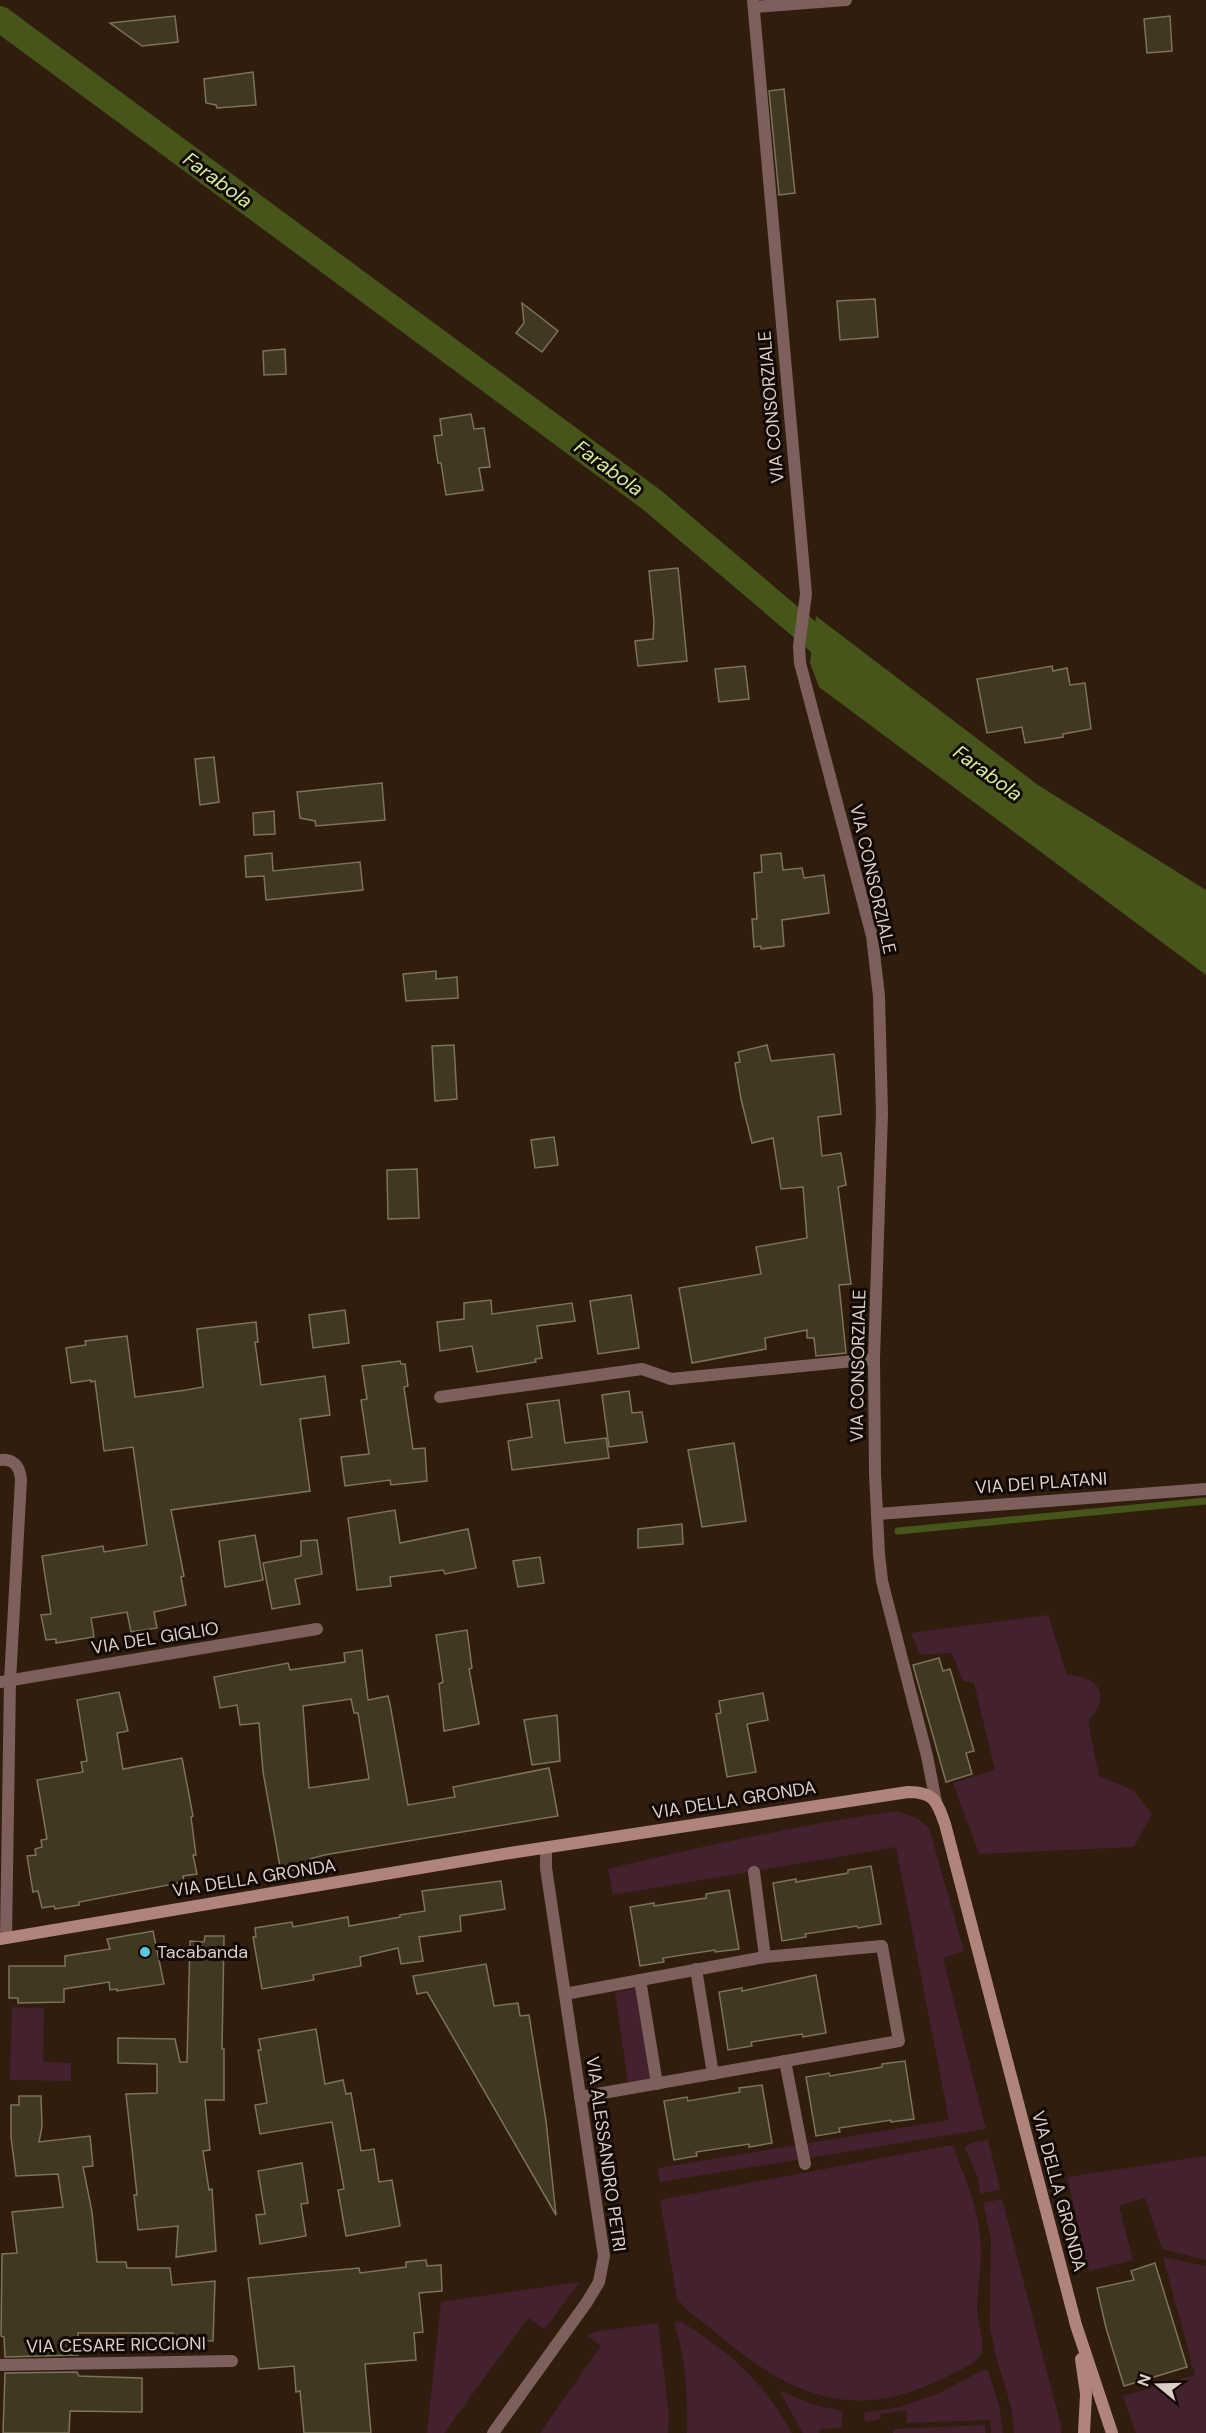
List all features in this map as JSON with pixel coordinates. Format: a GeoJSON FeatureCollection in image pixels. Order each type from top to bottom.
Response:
{"type":"FeatureCollection","features":[{"type":"Feature","properties":{"kind":"street"},"geometry":{"type":"LineString","coordinates":[[754,4],[846,0]]}},
{"type":"Feature","properties":{"kind":"street","name":"VIA CONSORZIALE"},"geometry":{"type":"LineString","coordinates":[[754,4],[806,594],[799,646],[803,678],[872,936],[879,996],[882,1113],[874,1359],[875,1474],[882,1581],[927,1756],[936,1802]]}},
{"type":"Feature","properties":{"kind":"street"},"geometry":{"type":"LineString","coordinates":[[440,1397],[642,1369],[671,1379],[874,1359]]}},
{"type":"Feature","properties":{"kind":"street"},"geometry":{"type":"LineString","coordinates":[[2,1460],[16,1464],[21,1480],[5,1682],[3,1938]]}},
{"type":"Feature","properties":{"kind":"street","name":"VIA DEI PLATANI"},"geometry":{"type":"LineString","coordinates":[[878,1514],[1206,1489]]}},
{"type":"Feature","properties":{"kind":"street","name":"VIA DEL GIGLIO"},"geometry":{"type":"LineString","coordinates":[[5,1682],[317,1629]]}},
{"type":"Feature","properties":{"kind":"street","name":"VIA DELLA GRONDA"},"geometry":{"type":"LineString","coordinates":[[3,1938],[546,1848],[908,1792],[927,1794],[936,1802],[945,1824],[1076,2325],[1112,2433]]}},
{"type":"Feature","properties":{"kind":"street","name":"VIA ALESSANDRO PETRI"},"geometry":{"type":"LineString","coordinates":[[493,2433],[587,2302],[602,2274],[603,2248],[546,1868],[546,1848]]}},
{"type":"Feature","properties":{"kind":"street"},"geometry":{"type":"LineString","coordinates":[[754,1872],[765,1957]]}},
{"type":"Feature","properties":{"kind":"street"},"geometry":{"type":"LineString","coordinates":[[565,1994],[765,1957],[882,1946],[899,2042],[580,2097]]}},
{"type":"Feature","properties":{"kind":"street"},"geometry":{"type":"LineString","coordinates":[[696,1969],[713,2074]]}},
{"type":"Feature","properties":{"kind":"street"},"geometry":{"type":"LineString","coordinates":[[640,1980],[657,2084]]}},
{"type":"Feature","properties":{"kind":"street"},"geometry":{"type":"LineString","coordinates":[[785,2061],[805,2164]]}},
{"type":"Feature","properties":{"kind":"street","name":"VIA DELLA GRONDA"},"geometry":{"type":"LineString","coordinates":[[1076,2325],[1086,2394],[1084,2433]]}},
{"type":"Feature","properties":{"kind":"street","name":"VIA CESARE RICCIONI"},"geometry":{"type":"LineString","coordinates":[[0,2365],[232,2361]]}},
{"type":"Feature","properties":{"kind":"shaded area"},"geometry":{"type":"Polygon","coordinates":[[[1048,1615],[1067,1675],[1088,1679],[1099,1689],[1099,1704],[1088,1722],[1099,1776],[1133,1790],[1152,1814],[1134,1847],[979,1854],[953,1783],[995,1770],[974,1683],[963,1681],[952,1653],[920,1655],[911,1633],[1048,1615]]]}},
{"type":"Feature","properties":{"kind":"shaded area"},"geometry":{"type":"Polygon","coordinates":[[[896,1811],[917,1818],[929,1828],[964,1951],[943,1958],[986,2129],[660,2182],[658,2168],[949,2120],[896,1847],[613,1895],[608,1869],[751,1837],[896,1811]]]}},
{"type":"Feature","properties":{"kind":"shaded area"},"geometry":{"type":"Polygon","coordinates":[[[638,1988],[650,2079],[628,2082],[615,1992],[638,1988]]]}},
{"type":"Feature","properties":{"kind":"shaded area"},"geometry":{"type":"Polygon","coordinates":[[[12,2007],[44,2008],[43,2062],[71,2063],[71,2081],[10,2080],[12,2007]]]}},
{"type":"Feature","properties":{"kind":"shaded area"},"geometry":{"type":"Polygon","coordinates":[[[988,2140],[1000,2189],[980,2194],[978,2178],[965,2148],[969,2144],[988,2140]]]}},
{"type":"Feature","properties":{"kind":"shaded area"},"geometry":{"type":"Polygon","coordinates":[[[953,2146],[963,2172],[976,2211],[980,2238],[981,2258],[977,2310],[982,2351],[975,2361],[966,2367],[919,2389],[884,2399],[848,2400],[829,2397],[793,2385],[760,2367],[686,2309],[677,2298],[660,2200],[953,2146]]]}},
{"type":"Feature","properties":{"kind":"shaded area"},"geometry":{"type":"Polygon","coordinates":[[[1206,2156],[1206,2260],[1162,2249],[1145,2198],[1119,2206],[1133,2260],[1089,2271],[1067,2177],[1206,2156]]]}},
{"type":"Feature","properties":{"kind":"shaded area"},"geometry":{"type":"Polygon","coordinates":[[[1002,2199],[1061,2433],[1014,2433],[1012,2410],[990,2328],[991,2239],[983,2203],[1002,2199]]]}},
{"type":"Feature","properties":{"kind":"shaded area"},"geometry":{"type":"Polygon","coordinates":[[[1163,2257],[1206,2266],[1206,2433],[1136,2433],[1123,2396],[1195,2375],[1163,2257]]]}},
{"type":"Feature","properties":{"kind":"shaded area"},"geometry":{"type":"Polygon","coordinates":[[[580,2282],[545,2329],[528,2318],[444,2433],[427,2433],[441,2302],[580,2282]]]}},
{"type":"Feature","properties":{"kind":"shaded area"},"geometry":{"type":"Polygon","coordinates":[[[680,2321],[730,2356],[744,2369],[770,2398],[792,2433],[687,2433],[685,2377],[674,2323],[680,2321]]]}},
{"type":"Feature","properties":{"kind":"shaded area"},"geometry":{"type":"Polygon","coordinates":[[[658,2323],[669,2416],[668,2433],[540,2433],[601,2346],[587,2336],[594,2332],[658,2323]]]}},
{"type":"Feature","properties":{"kind":"shaded area"},"geometry":{"type":"Polygon","coordinates":[[[983,2370],[988,2371],[999,2406],[1003,2433],[991,2433],[990,2420],[907,2423],[906,2410],[881,2414],[880,2419],[865,2422],[864,2413],[900,2407],[939,2393],[983,2370]]]}},
{"type":"Feature","properties":{"kind":"shaded area"},"geometry":{"type":"Polygon","coordinates":[[[779,2390],[811,2404],[842,2411],[841,2428],[820,2429],[819,2433],[803,2433],[779,2390]]]}},
{"type":"Feature","properties":{"kind":"shaded area"},"geometry":{"type":"Polygon","coordinates":[[[985,2425],[986,2433],[893,2433],[893,2429],[985,2425]]]}},
{"type":"Feature","properties":{"kind":"water"},"geometry":{"type":"Polygon","coordinates":[[[816,616],[1038,785],[1206,890],[1206,975],[819,687],[810,663],[816,616]]]}},
{"type":"Feature","properties":{"kind":"building"},"geometry":{"type":"Polygon","coordinates":[[[175,16],[178,42],[142,46],[110,23],[175,16]]]}},
{"type":"Feature","properties":{"kind":"building"},"geometry":{"type":"Polygon","coordinates":[[[1170,16],[1172,51],[1147,53],[1144,19],[1170,16]]]}},
{"type":"Feature","properties":{"kind":"building"},"geometry":{"type":"Polygon","coordinates":[[[253,72],[256,105],[217,108],[216,105],[206,103],[204,79],[253,72]]]}},
{"type":"Feature","properties":{"kind":"building"},"geometry":{"type":"Polygon","coordinates":[[[784,89],[795,193],[779,195],[769,91],[784,89]]]}},
{"type":"Feature","properties":{"kind":"building"},"geometry":{"type":"Polygon","coordinates":[[[875,299],[878,337],[840,340],[837,301],[875,299]]]}},
{"type":"Feature","properties":{"kind":"building"},"geometry":{"type":"Polygon","coordinates":[[[522,303],[558,331],[542,352],[516,333],[524,323],[522,303]]]}},
{"type":"Feature","properties":{"kind":"building"},"geometry":{"type":"Polygon","coordinates":[[[285,349],[286,374],[264,375],[263,351],[285,349]]]}},
{"type":"Feature","properties":{"kind":"building"},"geometry":{"type":"Polygon","coordinates":[[[471,414],[474,429],[484,428],[490,467],[479,468],[483,490],[446,495],[434,436],[442,435],[440,419],[471,414]]]}},
{"type":"Feature","properties":{"kind":"building"},"geometry":{"type":"Polygon","coordinates":[[[678,568],[687,661],[638,666],[635,641],[653,639],[654,622],[649,571],[678,568]]]}},
{"type":"Feature","properties":{"kind":"building"},"geometry":{"type":"Polygon","coordinates":[[[745,666],[749,699],[719,702],[715,669],[745,666]]]}},
{"type":"Feature","properties":{"kind":"building"},"geometry":{"type":"Polygon","coordinates":[[[1052,666],[1053,671],[1067,668],[1070,685],[1085,683],[1091,729],[1063,734],[1063,737],[1025,743],[1022,727],[987,733],[977,679],[1052,666]]]}},
{"type":"Feature","properties":{"kind":"building"},"geometry":{"type":"Polygon","coordinates":[[[214,757],[219,802],[200,805],[195,759],[214,757]]]}},
{"type":"Feature","properties":{"kind":"building"},"geometry":{"type":"Polygon","coordinates":[[[382,783],[385,820],[316,826],[315,821],[300,818],[297,792],[382,783]]]}},
{"type":"Feature","properties":{"kind":"building"},"geometry":{"type":"Polygon","coordinates":[[[274,811],[275,834],[254,835],[253,813],[274,811]]]}},
{"type":"Feature","properties":{"kind":"building"},"geometry":{"type":"Polygon","coordinates":[[[272,853],[273,871],[360,862],[363,890],[266,900],[264,876],[246,877],[245,856],[272,853]]]}},
{"type":"Feature","properties":{"kind":"building"},"geometry":{"type":"Polygon","coordinates":[[[781,853],[783,870],[802,868],[804,878],[824,875],[829,913],[782,920],[784,946],[761,949],[761,946],[754,947],[752,919],[757,919],[754,873],[762,872],[761,855],[781,853]]]}},
{"type":"Feature","properties":{"kind":"building"},"geometry":{"type":"Polygon","coordinates":[[[436,971],[436,979],[457,977],[458,998],[406,1001],[403,974],[436,971]]]}},
{"type":"Feature","properties":{"kind":"building"},"geometry":{"type":"Polygon","coordinates":[[[454,1045],[457,1099],[435,1101],[432,1046],[454,1045]]]}},
{"type":"Feature","properties":{"kind":"building"},"geometry":{"type":"Polygon","coordinates":[[[767,1045],[771,1061],[834,1054],[841,1114],[818,1117],[822,1156],[841,1153],[846,1185],[838,1187],[851,1284],[839,1285],[846,1353],[816,1356],[814,1338],[807,1338],[807,1330],[765,1338],[766,1349],[692,1363],[679,1288],[761,1274],[756,1247],[807,1238],[803,1187],[781,1189],[773,1138],[752,1143],[741,1099],[735,1063],[740,1062],[738,1052],[767,1045]]]}},
{"type":"Feature","properties":{"kind":"building"},"geometry":{"type":"Polygon","coordinates":[[[554,1137],[558,1165],[535,1168],[531,1140],[554,1137]]]}},
{"type":"Feature","properties":{"kind":"building"},"geometry":{"type":"Polygon","coordinates":[[[417,1169],[419,1218],[388,1219],[387,1170],[417,1169]]]}},
{"type":"Feature","properties":{"kind":"building"},"geometry":{"type":"Polygon","coordinates":[[[631,1295],[639,1348],[598,1354],[590,1301],[631,1295]]]}},
{"type":"Feature","properties":{"kind":"building"},"geometry":{"type":"Polygon","coordinates":[[[491,1300],[492,1314],[572,1303],[575,1321],[537,1326],[542,1358],[535,1359],[536,1362],[477,1372],[472,1346],[440,1351],[437,1322],[464,1319],[464,1303],[491,1300]]]}},
{"type":"Feature","properties":{"kind":"building"},"geometry":{"type":"Polygon","coordinates":[[[345,1310],[349,1343],[313,1348],[309,1315],[345,1310]]]}},
{"type":"Feature","properties":{"kind":"building"},"geometry":{"type":"Polygon","coordinates":[[[256,1322],[258,1342],[255,1342],[261,1385],[325,1376],[330,1415],[300,1419],[310,1491],[171,1510],[184,1576],[181,1577],[186,1605],[154,1612],[157,1628],[131,1632],[127,1612],[91,1618],[94,1637],[56,1643],[56,1639],[46,1640],[41,1615],[51,1614],[42,1556],[103,1546],[104,1552],[147,1545],[133,1447],[104,1451],[95,1381],[71,1383],[66,1348],[86,1345],[85,1341],[127,1336],[135,1397],[203,1387],[197,1329],[256,1322]]]}},
{"type":"Feature","properties":{"kind":"building"},"geometry":{"type":"Polygon","coordinates":[[[400,1361],[401,1364],[405,1364],[408,1386],[404,1387],[413,1449],[425,1448],[427,1481],[391,1485],[390,1480],[345,1486],[341,1457],[369,1454],[361,1400],[367,1399],[362,1366],[400,1361]]]}},
{"type":"Feature","properties":{"kind":"building"},"geometry":{"type":"Polygon","coordinates":[[[629,1391],[632,1413],[642,1412],[647,1442],[609,1447],[602,1395],[629,1391]]]}},
{"type":"Feature","properties":{"kind":"building"},"geometry":{"type":"Polygon","coordinates":[[[559,1400],[565,1443],[606,1438],[609,1458],[512,1470],[508,1441],[532,1437],[527,1404],[559,1400]]]}},
{"type":"Feature","properties":{"kind":"building"},"geometry":{"type":"Polygon","coordinates":[[[734,1443],[746,1521],[702,1527],[688,1450],[734,1443]]]}},
{"type":"Feature","properties":{"kind":"building"},"geometry":{"type":"Polygon","coordinates":[[[395,1510],[400,1543],[468,1529],[476,1568],[445,1574],[443,1570],[390,1577],[391,1586],[357,1590],[348,1518],[395,1510]]]}},
{"type":"Feature","properties":{"kind":"building"},"geometry":{"type":"Polygon","coordinates":[[[682,1524],[683,1544],[638,1548],[638,1529],[682,1524]]]}},
{"type":"Feature","properties":{"kind":"building"},"geometry":{"type":"Polygon","coordinates":[[[255,1535],[263,1580],[225,1587],[219,1541],[255,1535]]]}},
{"type":"Feature","properties":{"kind":"building"},"geometry":{"type":"Polygon","coordinates":[[[317,1540],[322,1574],[295,1579],[300,1604],[272,1609],[263,1563],[301,1556],[301,1541],[317,1540]]]}},
{"type":"Feature","properties":{"kind":"building"},"geometry":{"type":"Polygon","coordinates":[[[540,1557],[544,1583],[518,1587],[513,1561],[540,1557]]]}},
{"type":"Feature","properties":{"kind":"building"},"geometry":{"type":"Polygon","coordinates":[[[467,1630],[472,1668],[469,1669],[479,1724],[444,1731],[439,1684],[443,1682],[436,1635],[467,1630]]]}},
{"type":"Feature","properties":{"kind":"building"},"geometry":{"type":"Polygon","coordinates":[[[362,1650],[368,1700],[388,1696],[408,1805],[455,1797],[453,1787],[549,1768],[558,1816],[324,1855],[310,1859],[311,1863],[299,1865],[300,1869],[281,1872],[263,1772],[259,1723],[240,1725],[237,1705],[220,1708],[214,1677],[288,1663],[290,1670],[345,1662],[344,1653],[362,1650]],[[351,1699],[303,1706],[309,1788],[369,1779],[358,1713],[354,1713],[351,1699]]]}},
{"type":"Feature","properties":{"kind":"building"},"geometry":{"type":"Polygon","coordinates":[[[939,1658],[943,1671],[950,1669],[974,1751],[966,1753],[972,1774],[946,1782],[913,1665],[939,1658]]]}},
{"type":"Feature","properties":{"kind":"building"},"geometry":{"type":"Polygon","coordinates":[[[119,1692],[128,1731],[117,1733],[123,1769],[182,1758],[193,1816],[191,1817],[196,1855],[193,1855],[197,1874],[183,1876],[184,1882],[79,1902],[79,1905],[55,1909],[54,1906],[42,1908],[38,1891],[33,1892],[27,1856],[36,1855],[35,1849],[42,1847],[41,1840],[47,1839],[37,1780],[83,1772],[81,1762],[87,1761],[77,1700],[119,1692]]]}},
{"type":"Feature","properties":{"kind":"building"},"geometry":{"type":"Polygon","coordinates":[[[763,1693],[768,1720],[747,1724],[756,1772],[727,1777],[716,1714],[721,1713],[719,1701],[763,1693]]]}},
{"type":"Feature","properties":{"kind":"building"},"geometry":{"type":"Polygon","coordinates":[[[557,1715],[560,1761],[532,1765],[524,1720],[557,1715]]]}},
{"type":"Feature","properties":{"kind":"building"},"geometry":{"type":"Polygon","coordinates":[[[871,1866],[881,1924],[805,1934],[806,1937],[782,1941],[773,1883],[796,1879],[796,1882],[848,1873],[848,1870],[871,1866]]]}},
{"type":"Feature","properties":{"kind":"building"},"geometry":{"type":"Polygon","coordinates":[[[501,1881],[505,1909],[460,1916],[461,1931],[419,1937],[423,1961],[401,1964],[398,1948],[360,1957],[361,1966],[313,1975],[314,1980],[262,1989],[253,1937],[256,1937],[255,1928],[292,1922],[293,1927],[348,1917],[349,1926],[400,1917],[400,1915],[425,1911],[422,1891],[501,1881]]]}},
{"type":"Feature","properties":{"kind":"building"},"geometry":{"type":"Polygon","coordinates":[[[729,1890],[739,1949],[715,1952],[715,1950],[663,1958],[664,1962],[640,1966],[630,1907],[654,1903],[654,1906],[706,1898],[706,1894],[729,1890]]]}},
{"type":"Feature","properties":{"kind":"building"},"geometry":{"type":"Polygon","coordinates":[[[153,1931],[164,1984],[117,1991],[117,1989],[110,1990],[109,1982],[64,1989],[64,2002],[18,2003],[18,1998],[9,1998],[9,1966],[65,1966],[65,1956],[110,1949],[107,1939],[153,1931]]]}},
{"type":"Feature","properties":{"kind":"building"},"geometry":{"type":"Polygon","coordinates":[[[205,1936],[224,1936],[222,2049],[224,2049],[224,2100],[205,2100],[210,2150],[203,2151],[209,2190],[212,2189],[216,2251],[176,2257],[178,2226],[138,2230],[134,2195],[137,2195],[126,2094],[157,2093],[157,2064],[118,2063],[118,2038],[175,2039],[180,2062],[187,2062],[190,1941],[204,1942],[205,1936]]]}},
{"type":"Feature","properties":{"kind":"building"},"geometry":{"type":"Polygon","coordinates":[[[486,1964],[494,2006],[518,2003],[520,2016],[529,2015],[546,2121],[556,2215],[427,1992],[417,1994],[413,1976],[486,1964]]]}},
{"type":"Feature","properties":{"kind":"building"},"geometry":{"type":"Polygon","coordinates":[[[816,1975],[826,2033],[803,2037],[802,2034],[751,2042],[752,2046],[728,2050],[719,1992],[742,1988],[742,1991],[816,1975]]]}},
{"type":"Feature","properties":{"kind":"building"},"geometry":{"type":"Polygon","coordinates":[[[316,2029],[325,2084],[343,2080],[346,2094],[351,2093],[361,2151],[374,2149],[379,2182],[392,2180],[400,2226],[346,2236],[338,2190],[344,2189],[332,2122],[260,2134],[255,2105],[267,2103],[258,2050],[261,2050],[259,2039],[316,2029]]]}},
{"type":"Feature","properties":{"kind":"building"},"geometry":{"type":"Polygon","coordinates":[[[905,2061],[914,2119],[839,2128],[840,2132],[816,2136],[806,2077],[829,2073],[830,2076],[905,2061]]]}},
{"type":"Feature","properties":{"kind":"building"},"geometry":{"type":"Polygon","coordinates":[[[762,2085],[772,2143],[696,2152],[697,2156],[674,2160],[664,2101],[687,2097],[688,2101],[740,2092],[739,2088],[762,2085]]]}},
{"type":"Feature","properties":{"kind":"building"},"geometry":{"type":"Polygon","coordinates":[[[19,2096],[41,2096],[42,2127],[39,2142],[90,2136],[93,2166],[83,2167],[92,2212],[97,2262],[126,2262],[127,2268],[170,2268],[172,2285],[215,2281],[213,2341],[173,2340],[173,2333],[78,2333],[78,2355],[5,2357],[4,2337],[1,2336],[2,2254],[17,2253],[12,2212],[63,2207],[58,2174],[16,2176],[11,2137],[11,2105],[19,2105],[19,2096]]]}},
{"type":"Feature","properties":{"kind":"building"},"geometry":{"type":"Polygon","coordinates":[[[302,2163],[308,2203],[301,2204],[306,2236],[260,2244],[256,2215],[265,2214],[258,2171],[302,2163]]]}},
{"type":"Feature","properties":{"kind":"building"},"geometry":{"type":"Polygon","coordinates":[[[426,2260],[427,2266],[441,2265],[442,2291],[419,2293],[423,2332],[414,2333],[416,2360],[365,2364],[371,2433],[304,2433],[300,2391],[296,2392],[294,2366],[259,2369],[248,2278],[359,2268],[360,2273],[406,2267],[406,2262],[426,2260]]]}},
{"type":"Feature","properties":{"kind":"building"},"geometry":{"type":"Polygon","coordinates":[[[1155,2263],[1187,2367],[1124,2386],[1106,2328],[1097,2288],[1134,2280],[1131,2271],[1155,2263]]]}},
{"type":"Feature","properties":{"kind":"building"},"geometry":{"type":"Polygon","coordinates":[[[77,2372],[79,2376],[142,2378],[142,2412],[70,2411],[69,2433],[3,2433],[5,2373],[77,2372]]]}},
{"type":"Feature","properties":{"kind":"waterway","name":"Farabola"},"geometry":{"type":"LineString","coordinates":[[0,19],[652,500],[837,657]]}},
{"type":"Feature","properties":{"kind":"waterway"},"geometry":{"type":"LineString","coordinates":[[898,1531],[1206,1501]]}},
{"type":"Feature","properties":{"kind":"place","name":"Tacabanda"},"geometry":{"type":"Point","coordinates":[145,1952]}}]}
